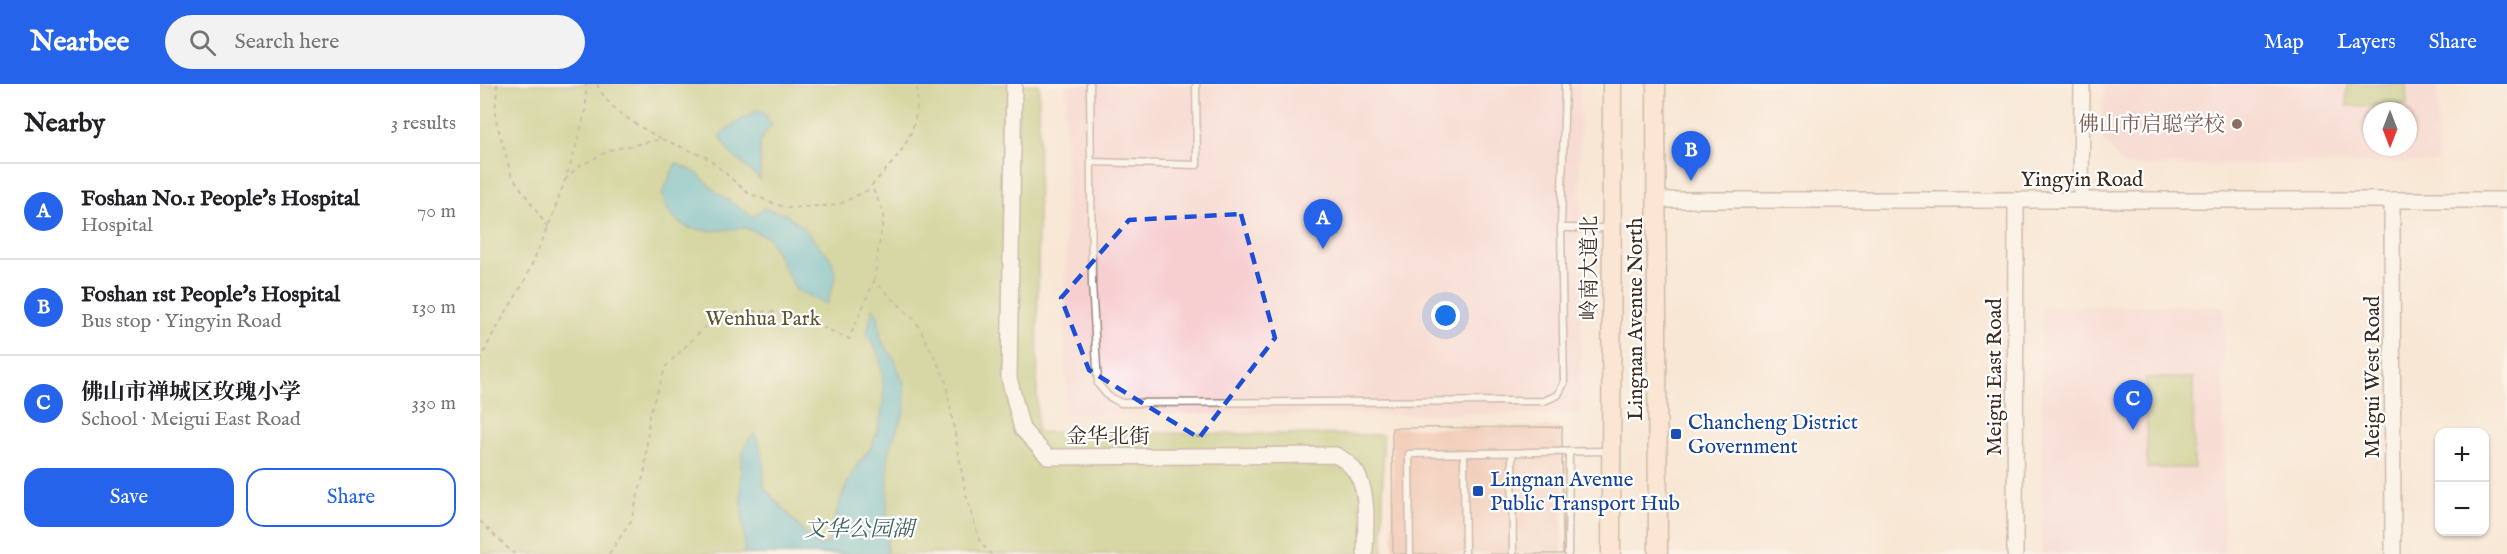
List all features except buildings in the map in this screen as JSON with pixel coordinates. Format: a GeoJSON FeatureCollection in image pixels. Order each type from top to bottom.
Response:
{"type":"FeatureCollection","features":[{"type":"Feature","properties":{"kind":"main road","name":"岭南大道北"},"geometry":{"type":"LineString","coordinates":[[1611,554],[1612,84]]}},
{"type":"Feature","properties":{"kind":"main road","name":"Lingnan Avenue North"},"geometry":{"type":"LineString","coordinates":[[1656,84],[1658,554]]}},
{"type":"Feature","properties":{"kind":"street","name":"金华北街"},"geometry":{"type":"LineString","coordinates":[[1014,84],[1009,378],[1022,429],[1047,457],[1335,455],[1347,461],[1362,483],[1365,501],[1365,554]]}},
{"type":"Feature","properties":{"kind":"street"},"geometry":{"type":"LineString","coordinates":[[2081,200],[2082,84]]}},
{"type":"Feature","properties":{"kind":"street","name":"Yingyin Road"},"geometry":{"type":"LineString","coordinates":[[1657,200],[2507,200]]}},
{"type":"Feature","properties":{"kind":"street","name":"Meigui West Road"},"geometry":{"type":"LineString","coordinates":[[2392,200],[2393,554]]}},
{"type":"Feature","properties":{"kind":"street","name":"Meigui East Road"},"geometry":{"type":"LineString","coordinates":[[2015,554],[2016,201]]}},
{"type":"Feature","properties":{"kind":"lane"},"geometry":{"type":"LineString","coordinates":[[1090,84],[1092,284],[1098,384],[1108,396],[1121,403],[1544,401],[1558,396],[1564,383],[1561,228],[1565,84]]}},
{"type":"Feature","properties":{"kind":"lane"},"geometry":{"type":"LineString","coordinates":[[1092,162],[1197,165],[1196,84]]}},
{"type":"Feature","properties":{"kind":"lane"},"geometry":{"type":"LineString","coordinates":[[1561,228],[1612,228]]}},
{"type":"Feature","properties":{"kind":"lane"},"geometry":{"type":"LineString","coordinates":[[1410,554],[1409,454],[1612,451]]}},
{"type":"Feature","properties":{"kind":"lane"},"geometry":{"type":"LineString","coordinates":[[1568,554],[1569,452]]}},
{"type":"Feature","properties":{"kind":"lane"},"geometry":{"type":"LineString","coordinates":[[1464,453],[1465,554]]}},
{"type":"Feature","properties":{"kind":"lane"},"geometry":{"type":"LineString","coordinates":[[1512,453],[1514,554]]}},
{"type":"Feature","properties":{"kind":"path"},"geometry":{"type":"LineString","coordinates":[[497,84],[495,116],[511,174],[548,228]]}},
{"type":"Feature","properties":{"kind":"path"},"geometry":{"type":"LineString","coordinates":[[480,361],[524,282],[548,228],[586,110],[586,84]]}},
{"type":"Feature","properties":{"kind":"path"},"geometry":{"type":"LineString","coordinates":[[597,84],[601,94],[627,119],[662,139],[708,158],[748,194],[786,208],[838,205],[872,188],[871,186],[898,158],[916,123],[916,84]]}},
{"type":"Feature","properties":{"kind":"path"},"geometry":{"type":"LineString","coordinates":[[565,180],[578,167],[610,150],[662,139]]}},
{"type":"Feature","properties":{"kind":"path"},"geometry":{"type":"LineString","coordinates":[[609,554],[631,521],[645,470],[649,416],[666,366],[710,322],[742,311],[777,312],[816,324],[849,339],[874,281],[884,212],[872,188]]}},
{"type":"Feature","properties":{"kind":"path"},"geometry":{"type":"LineString","coordinates":[[874,281],[916,321],[945,378],[966,495],[980,542],[991,554]]}},
{"type":"Feature","properties":{"kind":"path"},"geometry":{"type":"LineString","coordinates":[[480,520],[514,554]]}},
{"type":"Feature","properties":{"kind":"highlighted area"},"geometry":{"type":"Polygon","coordinates":[[[1241,214],[1275,338],[1199,438],[1089,370],[1061,298],[1129,220],[1241,214]]]}},
{"type":"Feature","properties":{"kind":"shaded area"},"geometry":{"type":"Polygon","coordinates":[[[1066,84],[1580,84],[1581,414],[1065,414],[1066,84]]]}},
{"type":"Feature","properties":{"kind":"shaded area","name":"佛山市启聪学校"},"geometry":{"type":"Polygon","coordinates":[[[2104,84],[2438,84],[2437,162],[2124,166],[2102,138],[2104,84]]]}},
{"type":"Feature","properties":{"kind":"shaded area"},"geometry":{"type":"Polygon","coordinates":[[[2041,306],[2224,306],[2224,554],[2041,554],[2041,306]]]}},
{"type":"Feature","properties":{"kind":"green space","name":"Wenhua Park"},"geometry":{"type":"Polygon","coordinates":[[[480,84],[1039,84],[1037,432],[1383,435],[1383,554],[480,554],[480,84]]]}},
{"type":"Feature","properties":{"kind":"green space"},"geometry":{"type":"Polygon","coordinates":[[[2347,84],[2406,84],[2407,102],[2363,102],[2363,106],[2347,106],[2347,84]]]}},
{"type":"Feature","properties":{"kind":"green space"},"geometry":{"type":"Polygon","coordinates":[[[2146,378],[2193,378],[2194,468],[2147,468],[2146,378]]]}},
{"type":"Feature","properties":{"kind":"water"},"geometry":{"type":"Polygon","coordinates":[[[757,110],[764,112],[771,125],[760,141],[760,179],[730,153],[720,136],[757,110]]]}},
{"type":"Feature","properties":{"kind":"water"},"geometry":{"type":"Polygon","coordinates":[[[676,163],[697,173],[716,192],[753,217],[763,208],[785,214],[802,226],[831,259],[836,276],[827,304],[796,290],[768,237],[745,228],[710,231],[689,228],[678,222],[666,208],[662,194],[676,163]]]}},
{"type":"Feature","properties":{"kind":"water","name":"文华公园湖"},"geometry":{"type":"Polygon","coordinates":[[[873,308],[878,316],[881,340],[895,360],[904,384],[905,409],[888,451],[887,554],[744,554],[742,457],[754,434],[762,452],[764,487],[810,539],[821,546],[829,542],[843,493],[856,467],[873,445],[881,414],[884,386],[882,372],[874,346],[867,334],[873,308]]]}},
{"type":"Feature","properties":{"kind":"place","name":"佛山市启聪学校"},"geometry":{"type":"Point","coordinates":[2237,124]}},
{"type":"Feature","properties":{"kind":"place","name":"Foshan 1st People's Hospital"},"geometry":{"type":"Point","coordinates":[1691,181]}},
{"type":"Feature","properties":{"kind":"place","name":"Foshan No.1 People's Hospital"},"geometry":{"type":"Point","coordinates":[1323,249]}},
{"type":"Feature","properties":{"kind":"place","name":"佛山市禅城区玫瑰小学"},"geometry":{"type":"Point","coordinates":[2133,430]}},
{"type":"Feature","properties":{"kind":"place","name":"Chancheng District Government"},"geometry":{"type":"Point","coordinates":[1676,434]}},
{"type":"Feature","properties":{"kind":"place","name":"Lingnan Avenue Public Transport Hub"},"geometry":{"type":"Point","coordinates":[1478,491]}}]}
